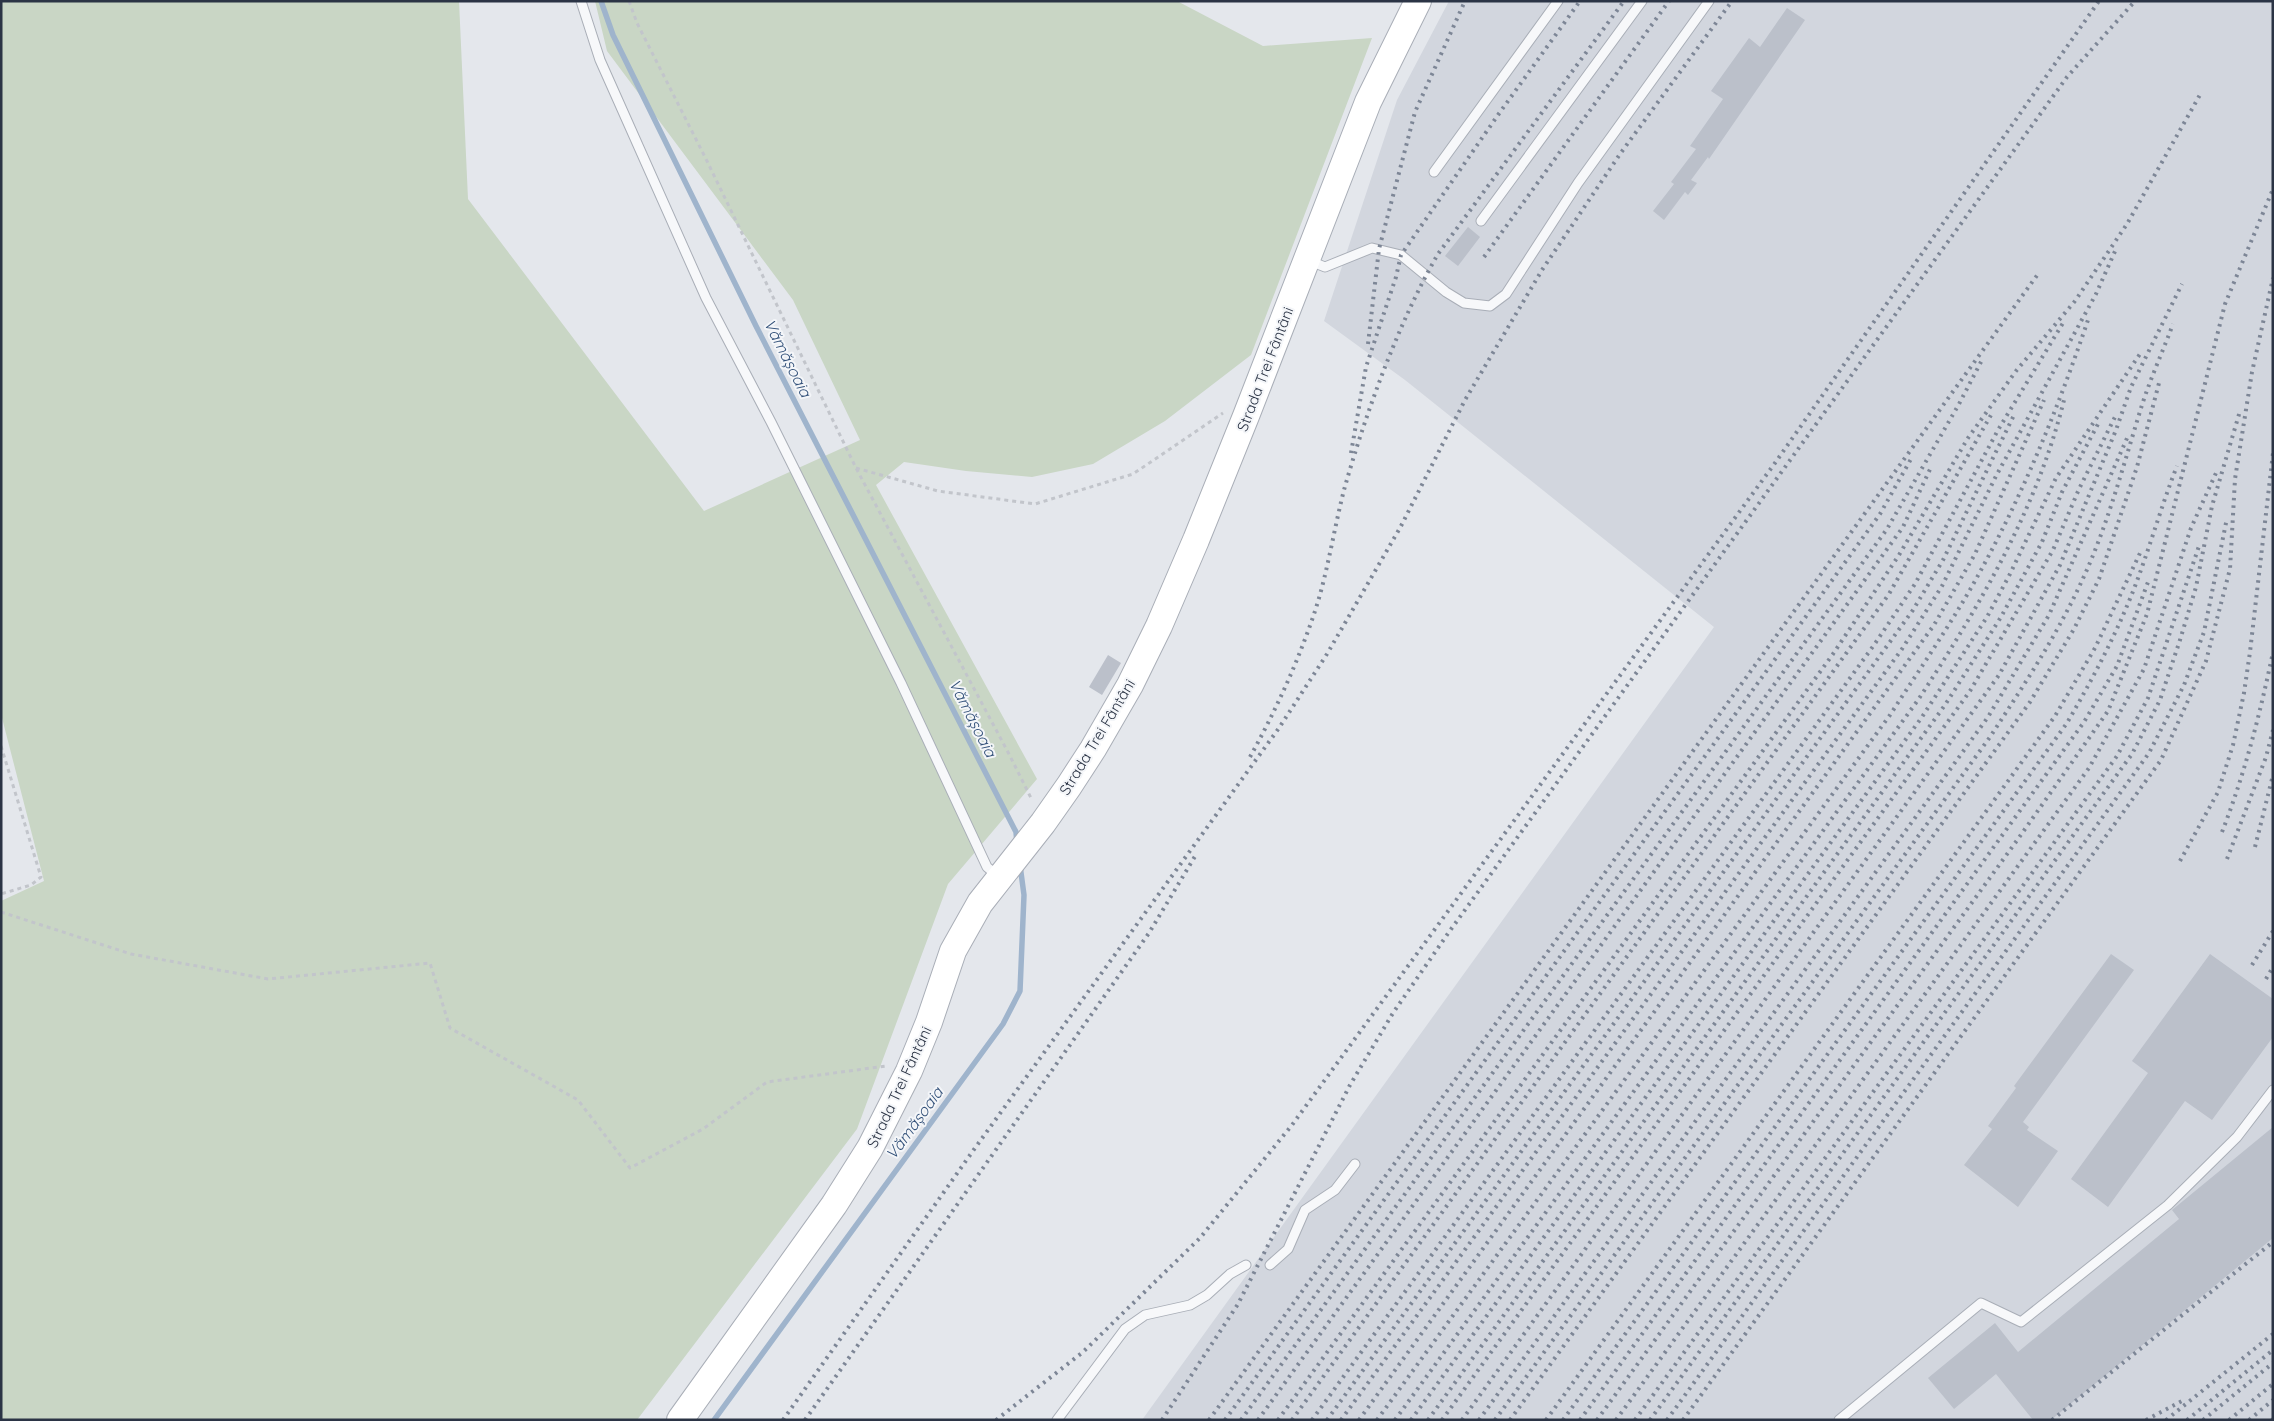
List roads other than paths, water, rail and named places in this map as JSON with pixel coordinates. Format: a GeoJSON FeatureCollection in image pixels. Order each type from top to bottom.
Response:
{"type":"FeatureCollection","features":[{"type":"Feature","properties":{"kind":"main road","name":"Strada Trei Fântâni"},"geometry":{"type":"LineString","coordinates":[[680,1420],[834,1205],[870,1148],[909,1071],[929,1022],[953,951],[980,903],[1035,833],[1093,749],[1160,626],[1246,416],[1368,102],[1418,1]]}},
{"type":"Feature","properties":{"kind":"lane"},"geometry":{"type":"LineString","coordinates":[[581,1],[600,60],[706,298],[771,422],[902,683],[987,867],[1002,874]]}},
{"type":"Feature","properties":{"kind":"lane"},"geometry":{"type":"LineString","coordinates":[[1434,172],[1558,1]]}},
{"type":"Feature","properties":{"kind":"lane"},"geometry":{"type":"LineString","coordinates":[[1481,220],[1642,1]]}},
{"type":"Feature","properties":{"kind":"lane"},"geometry":{"type":"LineString","coordinates":[[1307,260],[1326,267],[1372,248],[1379,249],[1401,255],[1446,292],[1464,303],[1490,306],[1506,294],[1578,183],[1709,1]]}},
{"type":"Feature","properties":{"kind":"lane"},"geometry":{"type":"LineString","coordinates":[[1839,1420],[1981,1303],[2021,1322],[2168,1205],[2236,1137],[2273,1090]]}},
{"type":"Feature","properties":{"kind":"lane"},"geometry":{"type":"LineString","coordinates":[[1270,1265],[1288,1248],[1305,1210],[1335,1190],[1355,1164]]}},
{"type":"Feature","properties":{"kind":"lane"},"geometry":{"type":"LineString","coordinates":[[1057,1420],[1125,1329],[1145,1316],[1190,1305],[1207,1295],[1230,1274],[1246,1265]]}},
{"type":"Feature","properties":{"kind":"waterway","name":"Vămășoaia"},"geometry":{"type":"LineString","coordinates":[[601,1],[613,35],[756,326],[1016,832],[1017,843]]}},
{"type":"Feature","properties":{"kind":"waterway","name":"Vămășoaia"},"geometry":{"type":"LineString","coordinates":[[714,1420],[1003,1024],[1020,991],[1024,895],[1020,865]]}},
{"type":"Feature","properties":{"kind":"railway"},"geometry":{"type":"LineString","coordinates":[[1368,344],[1379,249],[1415,112],[1465,1]]}},
{"type":"Feature","properties":{"kind":"railway"},"geometry":{"type":"LineString","coordinates":[[1351,453],[1366,367],[1396,277],[1401,255],[1580,1]]}},
{"type":"Feature","properties":{"kind":"railway"},"geometry":{"type":"LineString","coordinates":[[1250,757],[1269,721],[1302,647],[1316,608],[1344,490],[1362,431],[1384,369],[1424,280],[1438,254],[1624,1]]}},
{"type":"Feature","properties":{"kind":"railway"},"geometry":{"type":"LineString","coordinates":[[1484,257],[1669,1]]}},
{"type":"Feature","properties":{"kind":"railway"},"geometry":{"type":"LineString","coordinates":[[783,1420],[975,1148],[1279,728],[1327,654],[1400,528],[1465,400],[1542,270],[1620,154],[1732,1]]}},
{"type":"Feature","properties":{"kind":"railway"},"geometry":{"type":"LineString","coordinates":[[996,1420],[1083,1352],[1200,1238],[1292,1125],[1775,463],[2099,1]]}},
{"type":"Feature","properties":{"kind":"railway"},"geometry":{"type":"LineString","coordinates":[[1162,1420],[1238,1304],[1350,1085],[1393,1013],[1449,932],[2067,77],[2135,1]]}},
{"type":"Feature","properties":{"kind":"railway"},"geometry":{"type":"LineString","coordinates":[[1278,1420],[1833,654],[1899,555],[1968,438],[2016,371],[2075,301],[2127,224],[2201,93]]}},
{"type":"Feature","properties":{"kind":"railway"},"geometry":{"type":"LineString","coordinates":[[1597,1420],[2018,839],[2108,711],[2147,614],[2225,304],[2273,189]]}},
{"type":"Feature","properties":{"kind":"railway"},"geometry":{"type":"LineString","coordinates":[[1341,1420],[1902,649],[1942,586],[1996,476],[2096,294],[2116,249]]}},
{"type":"Feature","properties":{"kind":"railway"},"geometry":{"type":"LineString","coordinates":[[1209,1420],[2038,274]]}},
{"type":"Feature","properties":{"kind":"railway"},"geometry":{"type":"LineString","coordinates":[[1683,1420],[2161,760],[2206,661],[2230,569],[2235,479],[2252,372],[2273,278]]}},
{"type":"Feature","properties":{"kind":"railway"},"geometry":{"type":"LineString","coordinates":[[1462,1420],[1999,675],[2060,565],[2116,430],[2131,387],[2182,284]]}},
{"type":"Feature","properties":{"kind":"railway"},"geometry":{"type":"LineString","coordinates":[[1377,1420],[1890,715],[1937,643],[1971,589],[2027,477],[2054,414],[2089,317]]}},
{"type":"Feature","properties":{"kind":"railway"},"geometry":{"type":"LineString","coordinates":[[1312,1420],[1874,645],[1915,584],[1998,430],[2063,323]]}},
{"type":"Feature","properties":{"kind":"railway"},"geometry":{"type":"LineString","coordinates":[[1495,1420],[1990,737],[2037,664],[2069,607],[2098,543],[2146,395],[2173,324]]}},
{"type":"Feature","properties":{"kind":"railway"},"geometry":{"type":"LineString","coordinates":[[1411,1420],[1922,717],[1987,617],[2056,478],[2142,351]]}},
{"type":"Feature","properties":{"kind":"railway"},"geometry":{"type":"LineString","coordinates":[[1241,1420],[1887,529],[1959,404],[1982,360]]}},
{"type":"Feature","properties":{"kind":"railway"},"geometry":{"type":"LineString","coordinates":[[1510,1420],[2030,702],[2074,629],[2099,579],[2137,467],[2159,383]]}},
{"type":"Feature","properties":{"kind":"railway"},"geometry":{"type":"LineString","coordinates":[[1359,1420],[1934,625],[1975,554],[2044,400]]}},
{"type":"Feature","properties":{"kind":"railway"},"geometry":{"type":"LineString","coordinates":[[1395,1420],[1918,700],[1941,665],[1984,593],[2022,518],[2038,480],[2064,400]]}},
{"type":"Feature","properties":{"kind":"railway"},"geometry":{"type":"LineString","coordinates":[[1650,1420],[2132,754],[2160,700],[2180,640],[2196,587],[2212,506],[2240,411]]}},
{"type":"Feature","properties":{"kind":"railway"},"geometry":{"type":"LineString","coordinates":[[1327,1420],[1913,610],[1943,560],[2015,413]]}},
{"type":"Feature","properties":{"kind":"railway"},"geometry":{"type":"LineString","coordinates":[[1292,1420],[1889,594],[1991,415]]}},
{"type":"Feature","properties":{"kind":"railway"},"geometry":{"type":"LineString","coordinates":[[1442,1420],[1970,691],[2053,550],[2079,489],[2116,415]]}},
{"type":"Feature","properties":{"kind":"railway"},"geometry":{"type":"LineString","coordinates":[[1428,1420],[1945,705],[2001,617],[2042,542],[2062,492],[2098,424]]}},
{"type":"Feature","properties":{"kind":"railway"},"geometry":{"type":"LineString","coordinates":[[1479,1420],[1988,717],[2049,615],[2128,436]]}},
{"type":"Feature","properties":{"kind":"railway"},"geometry":{"type":"LineString","coordinates":[[2180,861],[2218,792],[2233,745],[2250,652],[2273,453]]}},
{"type":"Feature","properties":{"kind":"railway"},"geometry":{"type":"LineString","coordinates":[[1225,1420],[1880,514],[1911,459]]}},
{"type":"Feature","properties":{"kind":"railway"},"geometry":{"type":"LineString","coordinates":[[1258,1420],[1903,527],[1932,465]]}},
{"type":"Feature","properties":{"kind":"railway"},"geometry":{"type":"LineString","coordinates":[[1563,1420],[2067,723],[2118,627],[2135,587],[2177,466]]}},
{"type":"Feature","properties":{"kind":"railway"},"geometry":{"type":"LineString","coordinates":[[1616,1420],[2089,768],[2144,669],[2191,528],[2216,473]]}},
{"type":"Feature","properties":{"kind":"railway"},"geometry":{"type":"LineString","coordinates":[[1667,1420],[2149,753],[2184,685],[2204,632],[2227,518]]}},
{"type":"Feature","properties":{"kind":"railway"},"geometry":{"type":"LineString","coordinates":[[1635,1420],[2117,756],[2148,698],[2199,546]]}},
{"type":"Feature","properties":{"kind":"railway"},"geometry":{"type":"LineString","coordinates":[[1546,1420],[2055,716],[2095,648],[2141,551]]}},
{"type":"Feature","properties":{"kind":"railway"},"geometry":{"type":"LineString","coordinates":[[1580,1420],[2084,722],[2117,666],[2148,582]]}},
{"type":"Feature","properties":{"kind":"railway"},"geometry":{"type":"LineString","coordinates":[[2222,832],[2238,788],[2251,743],[2273,652]]}},
{"type":"Feature","properties":{"kind":"railway"},"geometry":{"type":"LineString","coordinates":[[2227,859],[2266,757],[2273,730]]}},
{"type":"Feature","properties":{"kind":"railway"},"geometry":{"type":"LineString","coordinates":[[2255,847],[2273,775]]}},
{"type":"Feature","properties":{"kind":"railway"},"geometry":{"type":"LineString","coordinates":[[805,1420],[1149,933],[1197,853]]}},
{"type":"Feature","properties":{"kind":"railway"},"geometry":{"type":"LineString","coordinates":[[2252,965],[2273,931]]}},
{"type":"Feature","properties":{"kind":"railway"},"geometry":{"type":"LineString","coordinates":[[2266,979],[2273,967]]}},
{"type":"Feature","properties":{"kind":"railway"},"geometry":{"type":"LineString","coordinates":[[2052,1420],[2273,1242]]}},
{"type":"Feature","properties":{"kind":"railway"},"geometry":{"type":"LineString","coordinates":[[2166,1420],[2273,1334]]}},
{"type":"Feature","properties":{"kind":"railway"},"geometry":{"type":"LineString","coordinates":[[2187,1420],[2273,1350]]}},
{"type":"Feature","properties":{"kind":"railway"},"geometry":{"type":"LineString","coordinates":[[2203,1420],[2273,1363]]}},
{"type":"Feature","properties":{"kind":"railway"},"geometry":{"type":"LineString","coordinates":[[2229,1420],[2273,1384]]}},
{"type":"Feature","properties":{"kind":"railway"},"geometry":{"type":"LineString","coordinates":[[2249,1420],[2273,1400]]}},
{"type":"Feature","properties":{"kind":"railway"},"geometry":{"type":"LineString","coordinates":[[2146,1420],[2182,1401]]}}]}
